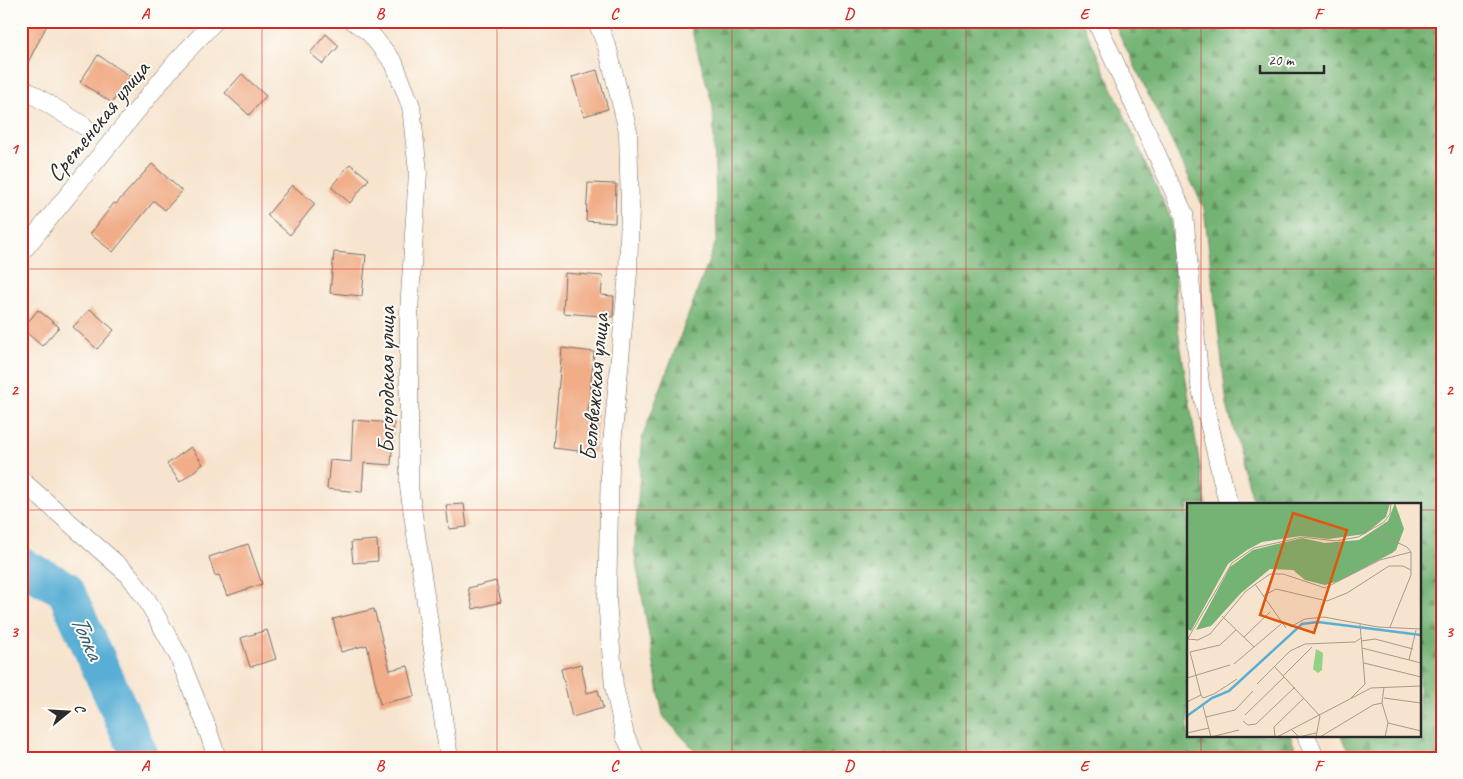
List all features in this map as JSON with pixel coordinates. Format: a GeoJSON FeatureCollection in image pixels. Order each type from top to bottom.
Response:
{"type":"FeatureCollection","features":[{"type":"Feature","properties":{"kind":"street","name":"Сретенская улица"},"geometry":{"type":"LineString","coordinates":[[21,253],[177,61],[214,21]]}},
{"type":"Feature","properties":{"kind":"street","name":"Богородская улица"},"geometry":{"type":"LineString","coordinates":[[353,21],[369,32],[394,63],[412,106],[418,172],[409,312],[409,487],[449,758]]}},
{"type":"Feature","properties":{"kind":"street","name":"Беловежская улица"},"geometry":{"type":"LineString","coordinates":[[597,21],[608,50],[628,131],[630,208],[628,273],[610,465],[607,600],[614,686],[625,736],[636,758]]}},
{"type":"Feature","properties":{"kind":"street"},"geometry":{"type":"LineString","coordinates":[[1096,21],[1184,214],[1200,385],[1228,503]]}},
{"type":"Feature","properties":{"kind":"street"},"geometry":{"type":"LineString","coordinates":[[21,87],[84,126]]}},
{"type":"Feature","properties":{"kind":"street"},"geometry":{"type":"LineString","coordinates":[[21,480],[129,575],[147,600],[178,655],[217,758]]}},
{"type":"Feature","properties":{"kind":"street"},"geometry":{"type":"LineString","coordinates":[[1306,736],[1315,758]]}},
{"type":"Feature","properties":{"kind":"green space"},"geometry":{"type":"Polygon","coordinates":[[[689,21],[1082,21],[1171,219],[1178,330],[1206,503],[1187,503],[1187,736],[1290,736],[1299,758],[702,758],[663,716],[634,550],[643,435],[717,239],[713,106],[689,21]]]}},
{"type":"Feature","properties":{"kind":"green space"},"geometry":{"type":"Polygon","coordinates":[[[1113,21],[1442,21],[1442,758],[1350,758],[1341,736],[1420,736],[1420,503],[1254,503],[1227,405],[1204,208],[1113,21]]]}},
{"type":"Feature","properties":{"kind":"building"},"geometry":{"type":"Polygon","coordinates":[[[21,21],[49,21],[21,76],[21,21]]]}},
{"type":"Feature","properties":{"kind":"building"},"geometry":{"type":"Polygon","coordinates":[[[326,34],[339,46],[323,64],[310,53],[326,34]]]}},
{"type":"Feature","properties":{"kind":"building"},"geometry":{"type":"Polygon","coordinates":[[[98,55],[130,76],[112,103],[80,82],[98,55]]]}},
{"type":"Feature","properties":{"kind":"building"},"geometry":{"type":"Polygon","coordinates":[[[597,70],[608,109],[584,116],[572,77],[597,70]]]}},
{"type":"Feature","properties":{"kind":"building"},"geometry":{"type":"Polygon","coordinates":[[[242,74],[266,96],[249,115],[225,93],[242,74]]]}},
{"type":"Feature","properties":{"kind":"building"},"geometry":{"type":"Polygon","coordinates":[[[152,164],[182,191],[165,210],[154,201],[113,252],[90,234],[114,203],[116,204],[152,164]]]}},
{"type":"Feature","properties":{"kind":"building"},"geometry":{"type":"Polygon","coordinates":[[[350,164],[369,179],[350,203],[331,187],[350,164]]]}},
{"type":"Feature","properties":{"kind":"building"},"geometry":{"type":"Polygon","coordinates":[[[588,183],[616,184],[615,223],[586,221],[588,183]]]}},
{"type":"Feature","properties":{"kind":"building"},"geometry":{"type":"Polygon","coordinates":[[[292,185],[315,204],[290,235],[267,215],[292,185]]]}},
{"type":"Feature","properties":{"kind":"building"},"geometry":{"type":"Polygon","coordinates":[[[334,252],[366,255],[362,296],[330,293],[334,252]]]}},
{"type":"Feature","properties":{"kind":"building"},"geometry":{"type":"Polygon","coordinates":[[[565,273],[603,276],[601,295],[614,296],[613,317],[563,313],[565,273]]]}},
{"type":"Feature","properties":{"kind":"building"},"geometry":{"type":"Polygon","coordinates":[[[90,309],[114,330],[97,349],[73,327],[90,309]]]}},
{"type":"Feature","properties":{"kind":"building"},"geometry":{"type":"Polygon","coordinates":[[[38,310],[59,327],[42,346],[22,329],[38,310]]]}},
{"type":"Feature","properties":{"kind":"building"},"geometry":{"type":"Polygon","coordinates":[[[562,348],[594,352],[588,412],[598,413],[595,453],[553,448],[562,348]]]}},
{"type":"Feature","properties":{"kind":"building"},"geometry":{"type":"Polygon","coordinates":[[[353,420],[394,423],[391,465],[364,463],[362,492],[327,489],[330,460],[351,462],[353,420]]]}},
{"type":"Feature","properties":{"kind":"building"},"geometry":{"type":"Polygon","coordinates":[[[191,447],[203,464],[180,482],[167,464],[191,447]]]}},
{"type":"Feature","properties":{"kind":"building"},"geometry":{"type":"Polygon","coordinates":[[[464,504],[467,527],[449,529],[446,505],[464,504]]]}},
{"type":"Feature","properties":{"kind":"building"},"geometry":{"type":"Polygon","coordinates":[[[377,540],[378,561],[353,563],[351,542],[377,540]]]}},
{"type":"Feature","properties":{"kind":"building"},"geometry":{"type":"Polygon","coordinates":[[[248,544],[262,584],[227,596],[219,575],[215,576],[209,557],[248,544]]]}},
{"type":"Feature","properties":{"kind":"building"},"geometry":{"type":"Polygon","coordinates":[[[496,581],[501,602],[473,609],[468,588],[496,581]]]}},
{"type":"Feature","properties":{"kind":"building"},"geometry":{"type":"Polygon","coordinates":[[[374,609],[390,670],[408,666],[415,696],[380,704],[367,645],[341,652],[333,619],[374,609]]]}},
{"type":"Feature","properties":{"kind":"building"},"geometry":{"type":"Polygon","coordinates":[[[267,630],[276,659],[250,667],[241,638],[267,630]]]}},
{"type":"Feature","properties":{"kind":"building"},"geometry":{"type":"Polygon","coordinates":[[[581,664],[587,693],[598,690],[603,708],[572,717],[561,669],[581,664]]]}},
{"type":"Feature","properties":{"kind":"waterway","name":"Топка"},"geometry":{"type":"LineString","coordinates":[[21,566],[65,589],[141,758]]}}]}
